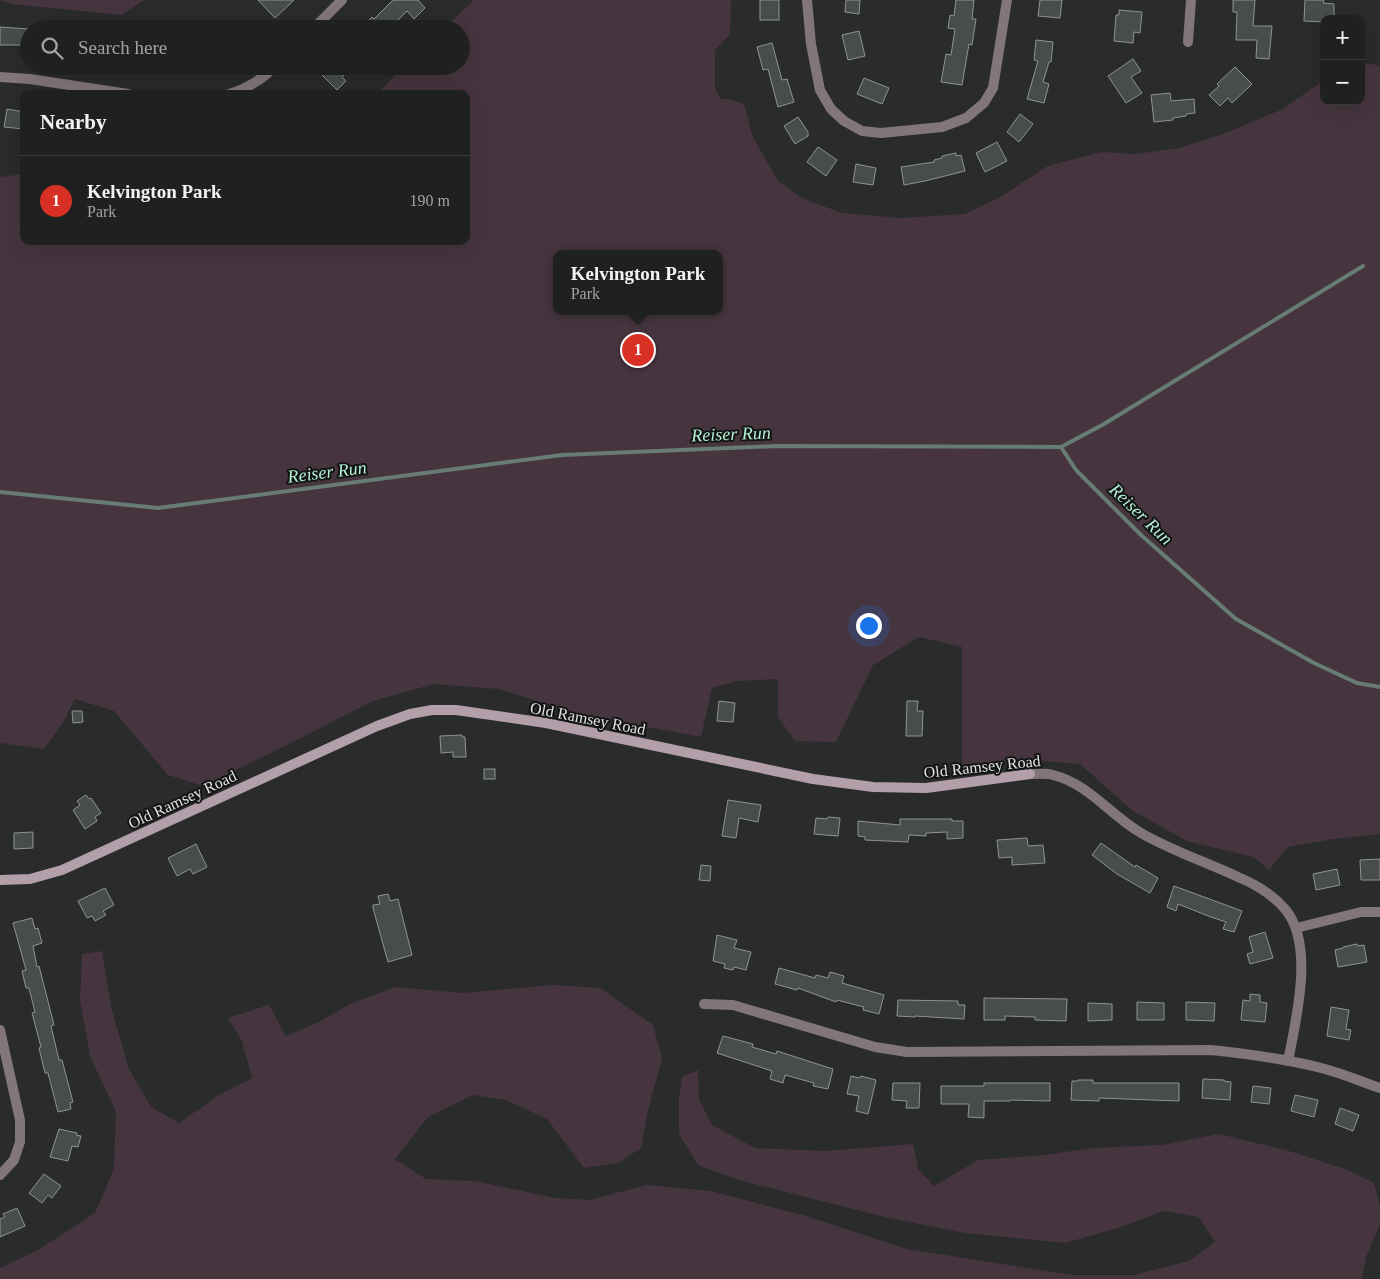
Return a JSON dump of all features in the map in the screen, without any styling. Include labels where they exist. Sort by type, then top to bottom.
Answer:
[{"type":"street","points":[[807,0],[811,44],[820,90],[827,103],[844,121],[862,131],[881,133],[942,127],[966,118],[984,103],[993,88],[1007,0]]},
{"type":"street","points":[[1188,42],[1191,0]]},
{"type":"street","points":[[322,20],[340,1]]},
{"type":"street","points":[[240,90],[264,75]]},
{"type":"street","points":[[0,77],[30,79],[102,90]]},
{"type":"street","name":"Old Ramsey Road","points":[[0,880],[30,879],[62,870],[376,726],[410,714],[432,710],[456,710],[546,723],[813,779],[873,787],[926,788],[1030,774],[1051,774],[1082,787],[1139,832],[1240,877],[1272,896],[1286,910],[1296,928],[1302,960],[1301,984],[1288,1060]]},
{"type":"street","points":[[1296,928],[1361,912],[1380,912]]},
{"type":"street","points":[[704,1004],[732,1005],[875,1047],[907,1052],[1211,1050],[1288,1060],[1326,1069],[1380,1088]]},
{"type":"street","points":[[0,1030],[20,1120],[20,1142],[14,1160],[0,1175]]},
{"type":"shaded area","points":[[0,0],[144,0],[122,15],[11,4]]},
{"type":"shaded area","points":[[474,0],[731,0],[730,34],[715,50],[715,87],[720,99],[729,99],[744,104],[752,135],[778,181],[804,199],[842,213],[900,218],[965,214],[1002,196],[1048,166],[1101,152],[1136,154],[1179,148],[1223,134],[1283,109],[1320,83],[1320,105],[1365,105],[1365,65],[1380,66],[1380,834],[1333,839],[1288,847],[1269,870],[1253,857],[1187,841],[1133,811],[1080,764],[1017,759],[980,768],[962,768],[962,647],[919,637],[873,665],[836,742],[795,741],[778,717],[778,679],[737,681],[712,688],[701,737],[578,714],[499,689],[434,684],[373,701],[203,786],[168,775],[114,711],[75,699],[63,723],[44,749],[0,743],[0,177],[20,174],[20,245],[470,245],[470,90],[381,90],[396,75],[470,75],[470,20],[453,20]]},
{"type":"shaded area","points":[[102,951],[111,1007],[129,1069],[151,1107],[179,1123],[219,1095],[252,1078],[242,1041],[228,1018],[269,1005],[286,1036],[319,1022],[350,1004],[396,987],[462,993],[553,985],[600,988],[653,1025],[662,1058],[648,1111],[641,1148],[618,1163],[584,1168],[547,1119],[506,1100],[473,1095],[428,1117],[395,1159],[426,1179],[475,1181],[555,1198],[589,1200],[647,1185],[711,1191],[806,1216],[907,1249],[1072,1275],[1134,1275],[1189,1261],[1215,1242],[1199,1217],[1164,1211],[1118,1228],[1065,1243],[965,1233],[884,1217],[739,1180],[698,1165],[679,1134],[679,1097],[682,1077],[698,1070],[699,1099],[712,1125],[755,1148],[825,1151],[913,1144],[918,1169],[934,1186],[978,1160],[1045,1155],[1092,1148],[1161,1145],[1219,1134],[1286,1150],[1348,1170],[1374,1183],[1380,1206],[1380,1224],[1366,1257],[1362,1279],[0,1279],[0,1268],[38,1250],[95,1213],[114,1169],[116,1112],[90,1056],[80,1000],[82,954]]},
{"type":"building","points":[[258,0],[294,0],[275,18]]},
{"type":"building","points":[[393,0],[418,0],[425,8],[414,19],[407,11],[398,20],[369,20],[372,17],[374,19]]},
{"type":"building","points":[[760,0],[779,0],[779,20],[760,20]]},
{"type":"building","points":[[846,0],[860,0],[859,14],[845,12]]},
{"type":"building","points":[[956,0],[974,0],[972,19],[976,19],[972,45],[969,44],[962,85],[941,82],[946,54],[951,55],[955,29],[948,28],[950,15],[954,16]]},
{"type":"building","points":[[1040,0],[1062,0],[1060,18],[1038,16]]},
{"type":"building","points":[[1233,0],[1255,0],[1253,26],[1272,26],[1269,59],[1256,58],[1257,40],[1236,40],[1237,12],[1233,12]]},
{"type":"building","points":[[1305,0],[1324,0],[1323,3],[1334,4],[1334,15],[1320,15],[1320,22],[1304,21]]},
{"type":"building","points":[[1119,10],[1142,12],[1140,33],[1134,32],[1133,43],[1114,41],[1116,15],[1119,15]]},
{"type":"building","points":[[0,27],[20,28],[20,45],[0,45]]},
{"type":"building","points":[[859,31],[865,56],[848,60],[842,35]]},
{"type":"building","points":[[1036,40],[1053,42],[1051,62],[1049,62],[1043,82],[1049,84],[1044,103],[1027,99],[1038,61],[1034,60]]},
{"type":"building","points":[[772,43],[782,80],[787,79],[794,102],[778,107],[768,69],[763,70],[757,47]]},
{"type":"building","points":[[1133,59],[1141,71],[1131,77],[1142,93],[1126,103],[1108,76]]},
{"type":"building","points":[[1235,67],[1252,84],[1232,103],[1228,98],[1220,106],[1209,95],[1219,86],[1217,84]]},
{"type":"building","points":[[322,75],[344,75],[342,77],[346,81],[337,90]]},
{"type":"building","points":[[864,78],[889,88],[882,104],[857,94]]},
{"type":"building","points":[[1170,93],[1171,101],[1194,99],[1195,113],[1173,118],[1173,120],[1154,122],[1151,95]]},
{"type":"building","points":[[7,109],[20,111],[20,129],[4,127]]},
{"type":"building","points":[[1020,114],[1033,124],[1019,142],[1007,132]]},
{"type":"building","points":[[798,117],[808,132],[808,136],[795,144],[784,126]]},
{"type":"building","points":[[997,142],[1007,161],[985,172],[976,153]]},
{"type":"building","points":[[818,147],[837,160],[826,176],[807,162]]},
{"type":"building","points":[[956,153],[956,156],[961,155],[965,171],[904,185],[901,167],[934,162],[934,160],[942,158],[942,156]]},
{"type":"building","points":[[856,164],[876,168],[873,185],[853,182]]},
{"type":"building","points":[[719,701],[735,703],[733,722],[717,721]]},
{"type":"building","points":[[907,701],[918,701],[917,711],[923,711],[922,736],[906,736]]},
{"type":"building","points":[[72,711],[82,711],[83,722],[73,723]]},
{"type":"building","points":[[462,735],[462,737],[465,737],[466,757],[453,757],[453,752],[441,753],[440,736]]},
{"type":"building","points":[[484,769],[495,769],[495,779],[484,779]]},
{"type":"building","points":[[86,795],[89,799],[91,798],[101,813],[95,817],[97,821],[85,829],[73,810],[80,805],[77,801]]},
{"type":"building","points":[[728,800],[761,805],[758,822],[739,818],[736,838],[722,836]]},
{"type":"building","points":[[828,817],[840,818],[838,836],[814,834],[816,818],[827,819]]},
{"type":"building","points":[[900,819],[952,819],[952,821],[963,821],[963,838],[947,839],[947,832],[926,833],[926,836],[909,835],[908,842],[865,840],[865,837],[858,836],[858,821],[900,825]]},
{"type":"building","points":[[33,832],[33,848],[14,849],[14,833]]},
{"type":"building","points":[[1027,838],[1028,846],[1043,845],[1045,863],[1012,865],[1012,857],[999,858],[997,840]]},
{"type":"building","points":[[1101,843],[1135,867],[1136,865],[1158,878],[1150,893],[1117,874],[1092,855]]},
{"type":"building","points":[[196,844],[207,867],[193,874],[190,869],[177,876],[168,858]]},
{"type":"building","points":[[1380,859],[1380,880],[1361,880],[1360,860]]},
{"type":"building","points":[[701,865],[711,866],[710,881],[699,880]]},
{"type":"building","points":[[1337,869],[1340,885],[1316,890],[1313,874]]},
{"type":"building","points":[[1174,886],[1242,911],[1234,932],[1223,929],[1226,922],[1178,904],[1176,911],[1167,907]]},
{"type":"building","points":[[105,888],[114,905],[103,911],[106,915],[95,921],[92,916],[87,918],[78,901]]},
{"type":"building","points":[[388,894],[390,901],[398,899],[412,955],[388,962],[373,905],[380,904],[378,896]]},
{"type":"building","points":[[32,918],[35,929],[38,928],[42,943],[33,946],[37,967],[39,966],[54,1025],[51,1026],[59,1060],[62,1060],[73,1102],[70,1103],[71,1109],[58,1112],[48,1073],[45,1073],[39,1048],[41,1047],[32,1013],[35,1012],[29,988],[26,988],[22,971],[26,970],[13,923]]},
{"type":"building","points":[[1265,932],[1273,958],[1250,964],[1247,954],[1253,952],[1249,937]]},
{"type":"building","points":[[717,935],[737,940],[734,948],[751,952],[746,970],[734,967],[733,970],[724,968],[725,964],[713,961]]},
{"type":"building","points":[[1357,944],[1358,946],[1364,945],[1367,962],[1338,967],[1335,950]]},
{"type":"building","points":[[779,968],[815,978],[816,975],[828,978],[830,972],[844,976],[842,983],[884,995],[879,1014],[863,1010],[864,1007],[837,1000],[836,1002],[798,988],[797,990],[775,984]]},
{"type":"building","points":[[1250,994],[1260,995],[1260,1002],[1267,1003],[1265,1022],[1241,1020],[1243,1000],[1250,1001]]},
{"type":"building","points":[[984,998],[1067,999],[1066,1021],[1035,1020],[1035,1017],[1005,1016],[1005,1020],[984,1020]]},
{"type":"building","points":[[898,1000],[958,1001],[958,1005],[965,1005],[964,1019],[897,1016]]},
{"type":"building","points":[[1137,1002],[1164,1003],[1164,1020],[1137,1020]]},
{"type":"building","points":[[1186,1002],[1215,1003],[1214,1021],[1186,1020]]},
{"type":"building","points":[[1088,1003],[1112,1004],[1112,1020],[1088,1021]]},
{"type":"building","points":[[1331,1007],[1349,1010],[1346,1029],[1351,1030],[1349,1040],[1327,1036]]},
{"type":"building","points":[[723,1036],[753,1044],[752,1047],[776,1054],[777,1051],[833,1069],[828,1089],[813,1086],[814,1083],[785,1075],[783,1083],[770,1079],[772,1071],[717,1053]]},
{"type":"building","points":[[851,1076],[860,1078],[861,1076],[876,1080],[868,1114],[856,1111],[859,1096],[847,1094]]},
{"type":"building","points":[[1203,1079],[1231,1082],[1230,1100],[1202,1098]]},
{"type":"building","points":[[1093,1080],[1093,1083],[1179,1083],[1179,1101],[1099,1098],[1099,1101],[1071,1100],[1072,1081]]},
{"type":"building","points":[[893,1083],[920,1083],[919,1108],[906,1108],[907,1101],[892,1100]]},
{"type":"building","points":[[984,1083],[1050,1083],[1050,1101],[984,1101],[984,1118],[968,1117],[969,1104],[941,1104],[941,1086],[984,1086]]},
{"type":"building","points":[[1253,1086],[1271,1088],[1269,1104],[1251,1102]]},
{"type":"building","points":[[1295,1095],[1318,1100],[1314,1117],[1291,1111]]},
{"type":"building","points":[[1340,1108],[1359,1115],[1353,1131],[1335,1124]]},
{"type":"building","points":[[59,1129],[77,1133],[76,1135],[81,1136],[78,1147],[72,1146],[68,1161],[50,1157]]},
{"type":"building","points":[[44,1174],[61,1186],[52,1198],[48,1195],[42,1203],[29,1193]]},
{"type":"building","points":[[17,1208],[25,1226],[0,1237],[0,1219],[5,1217],[3,1214]]},
{"type":"waterway","name":"Reiser Run","points":[[0,492],[158,508],[562,455],[778,446],[1061,447],[1104,424],[1363,266]]},
{"type":"waterway","name":"Reiser Run","points":[[1061,447],[1076,470],[1141,535],[1236,619],[1314,663],[1357,683],[1380,687]]},
{"type":"place","name":"Kelvington Park","points":[[638,350]]}]
